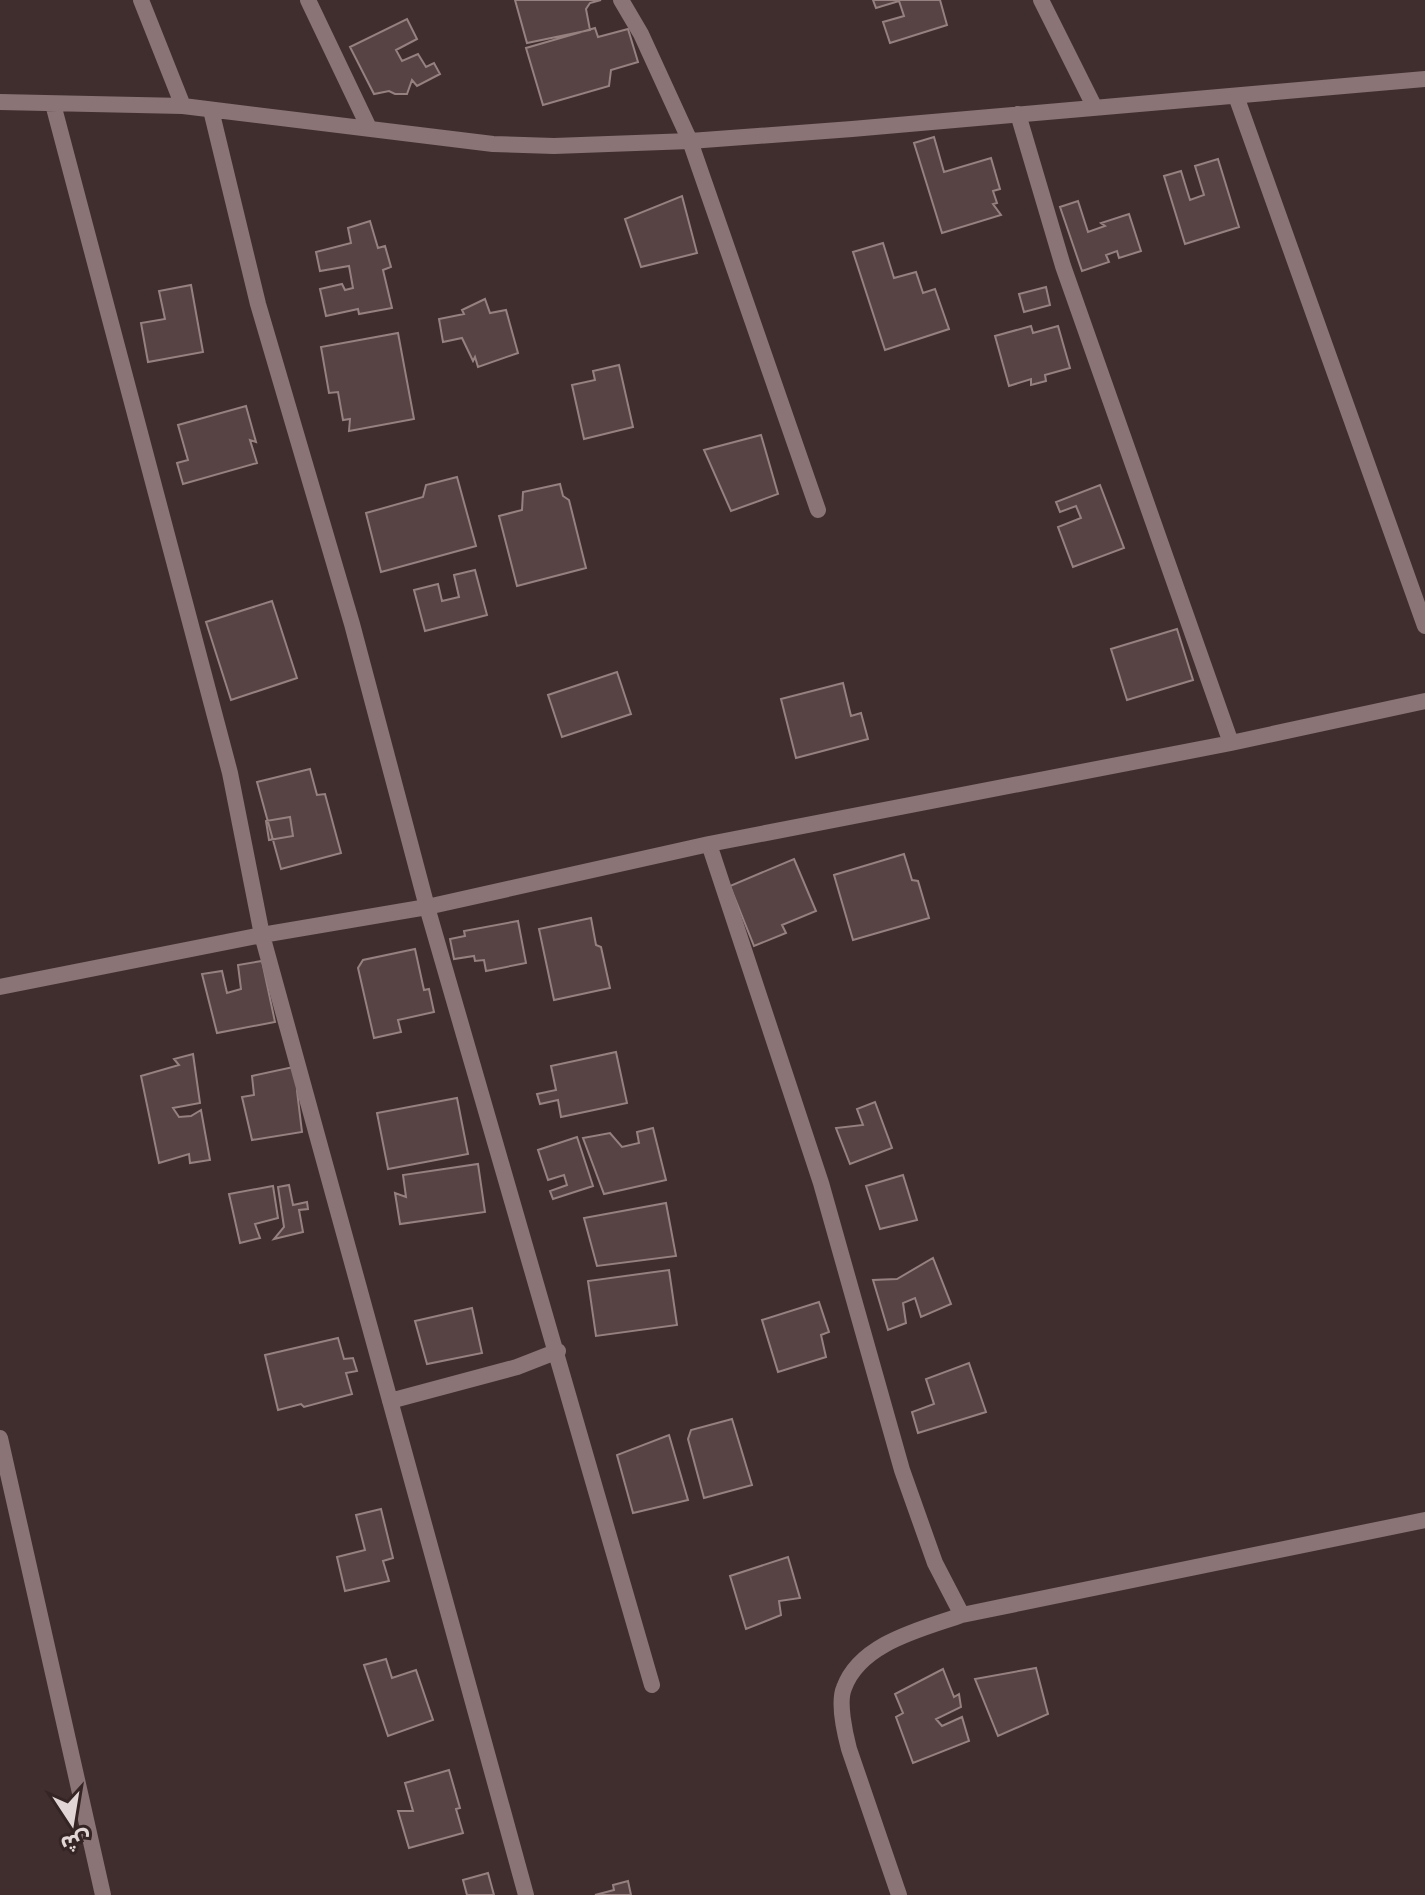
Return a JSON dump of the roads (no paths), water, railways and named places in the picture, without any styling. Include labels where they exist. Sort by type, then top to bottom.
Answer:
[{"type":"street","points":[[141,0],[183,106]]},
{"type":"street","points":[[308,0],[369,128]]},
{"type":"street","points":[[621,0],[641,34],[690,141],[818,510]]},
{"type":"street","points":[[1041,0],[1094,106]]},
{"type":"street","points":[[0,102],[183,106],[493,144],[539,146],[690,141],[1425,79]]},
{"type":"street","points":[[1236,96],[1425,626]]},
{"type":"street","points":[[53,104],[230,773],[262,935],[526,1895]]},
{"type":"street","points":[[211,110],[258,304],[352,624],[427,907],[558,1351],[652,1685]]},
{"type":"street","points":[[1018,114],[1063,266],[1231,743]]},
{"type":"street","points":[[0,987],[262,935],[427,907],[709,844],[1231,743],[1425,701]]},
{"type":"street","points":[[709,844],[821,1183],[902,1470],[935,1563],[962,1615]]},
{"type":"street","points":[[390,1401],[517,1367],[558,1351]]},
{"type":"street","points":[[0,1438],[103,1895]]},
{"type":"street","points":[[899,1895],[844,1727],[843,1689],[860,1660],[894,1641],[962,1615],[1425,1520]]}]
